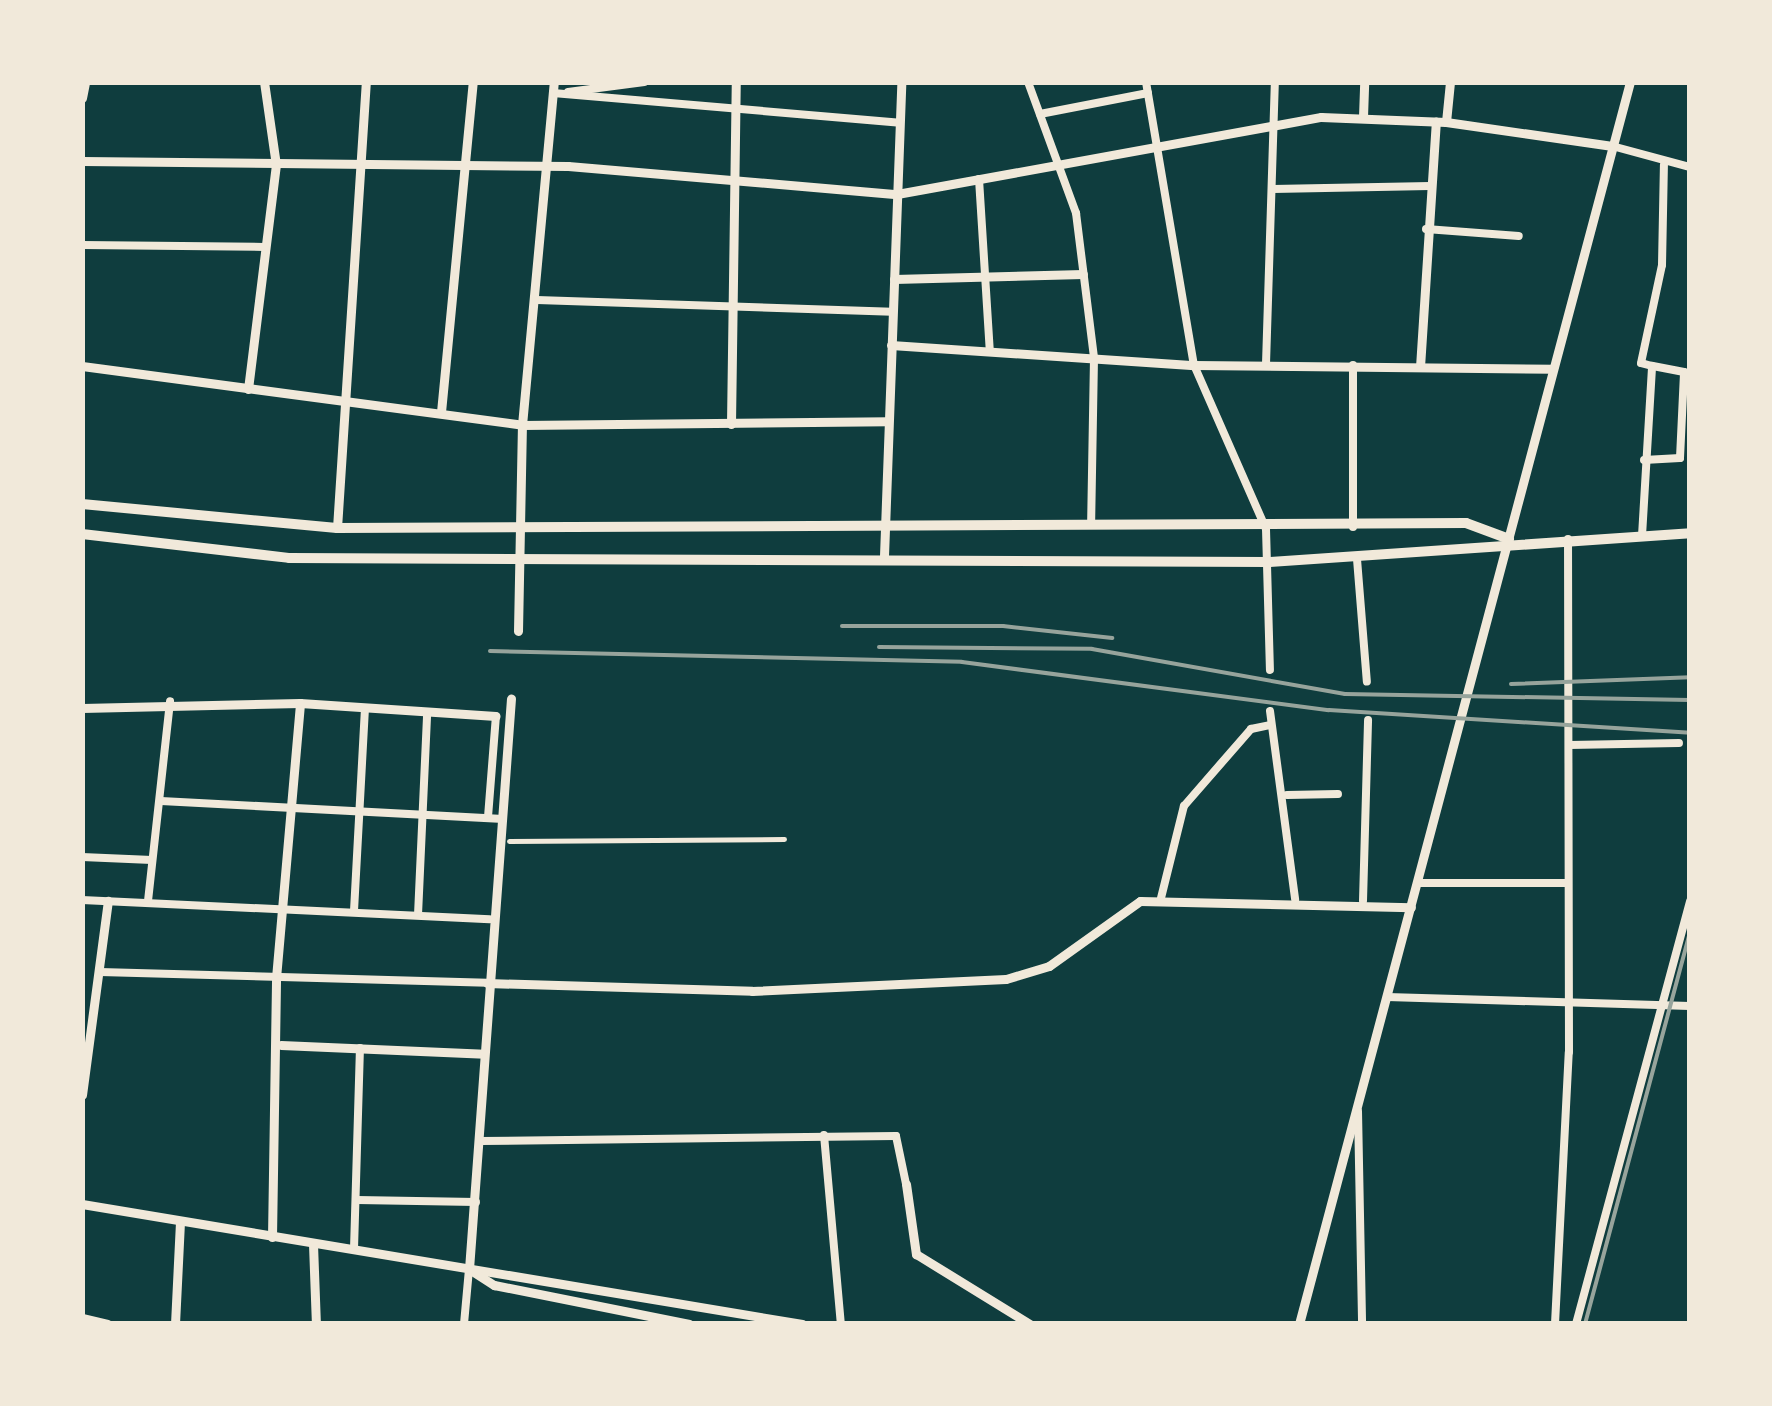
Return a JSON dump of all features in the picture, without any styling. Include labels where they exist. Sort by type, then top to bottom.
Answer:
[{"type":"main road","points":[[82,504],[337,528],[886,522],[1266,528],[1466,523],[1510,540]]},
{"type":"main road","points":[[82,534],[290,558],[884,556],[1269,562],[1465,554],[1510,540],[1690,533]]},
{"type":"street","points":[[82,98],[84,82]]},
{"type":"street","points":[[248,389],[276,165],[264,82]]},
{"type":"street","points":[[337,528],[366,82]]},
{"type":"street","points":[[441,412],[474,82]]},
{"type":"street","points":[[554,88],[644,82]]},
{"type":"street","points":[[731,424],[742,108],[736,82]]},
{"type":"street","points":[[884,556],[901,82]]},
{"type":"street","points":[[1028,82],[1060,165],[1083,274],[1094,358],[1092,524]]},
{"type":"street","points":[[1266,364],[1275,82]]},
{"type":"street","points":[[1363,117],[1364,82]]},
{"type":"street","points":[[1420,367],[1430,186],[1450,82]]},
{"type":"street","points":[[1300,1324],[1630,82]]},
{"type":"street","points":[[554,88],[900,123]]},
{"type":"street","points":[[518,632],[522,425],[537,300],[554,88]]},
{"type":"street","points":[[1040,114],[1148,88],[1194,365],[1266,528],[1270,670]]},
{"type":"street","points":[[82,161],[465,171],[548,169],[739,178],[897,194],[1274,124],[1363,117],[1441,122],[1661,154],[1662,265],[1640,364],[1684,372],[1680,458],[1644,460]]},
{"type":"street","points":[[1664,165],[1690,167]]},
{"type":"street","points":[[979,179],[990,352]]},
{"type":"street","points":[[1273,189],[1430,186]]},
{"type":"street","points":[[1426,229],[1519,236]]},
{"type":"street","points":[[82,244],[264,247]]},
{"type":"street","points":[[894,278],[1083,274]]},
{"type":"street","points":[[537,300],[892,312]]},
{"type":"street","points":[[891,345],[1194,365],[1552,369]]},
{"type":"street","points":[[1353,365],[1353,527]]},
{"type":"street","points":[[82,366],[522,425],[888,421]]},
{"type":"street","points":[[1642,536],[1652,366]]},
{"type":"street","points":[[1555,1324],[1570,1004],[1568,539]]},
{"type":"street","points":[[1357,559],[1367,682]]},
{"type":"street","points":[[464,1324],[481,1142],[490,918],[512,699]]},
{"type":"street","points":[[82,708],[170,701],[300,703],[496,716],[488,818]]},
{"type":"street","points":[[148,902],[170,701]]},
{"type":"street","points":[[272,1237],[281,1045],[276,978],[300,703]]},
{"type":"street","points":[[354,911],[365,708]]},
{"type":"street","points":[[1270,711],[1287,795],[1295,899]]},
{"type":"street","points":[[418,915],[427,713]]},
{"type":"street","points":[[1363,901],[1368,720]]},
{"type":"street","points":[[1162,898],[1184,806],[1252,729],[1270,725]]},
{"type":"street","points":[[1570,745],[1679,743]]},
{"type":"street","points":[[1287,795],[1338,794]]},
{"type":"street","points":[[161,801],[500,819]]},
{"type":"street","points":[[510,842],[743,843],[784,839]]},
{"type":"street","points":[[82,857],[152,860]]},
{"type":"street","points":[[1418,882],[1568,883]]},
{"type":"street","points":[[100,972],[752,991],[1006,979],[1049,966],[1118,909],[1162,898],[1363,901],[1411,907]]},
{"type":"street","points":[[82,900],[490,918]]},
{"type":"street","points":[[82,1095],[87,1030],[100,972],[108,901]]},
{"type":"street","points":[[1576,1324],[1690,901]]},
{"type":"street","points":[[1387,998],[1690,1006]]},
{"type":"street","points":[[281,1045],[484,1054]]},
{"type":"street","points":[[354,1249],[360,1048]]},
{"type":"street","points":[[1358,1107],[1362,1324]]},
{"type":"street","points":[[824,1135],[841,1324]]},
{"type":"street","points":[[481,1142],[896,1136],[916,1254],[1030,1324]]},
{"type":"street","points":[[357,1200],[476,1202]]},
{"type":"street","points":[[82,1204],[468,1269],[497,1266],[802,1324]]},
{"type":"street","points":[[175,1324],[180,1221]]},
{"type":"street","points":[[313,1244],[316,1324]]},
{"type":"street","points":[[468,1269],[494,1285],[645,1319],[689,1324]]},
{"type":"street","points":[[82,1318],[107,1324]]},
{"type":"railway","points":[[842,626],[1003,626],[1112,638]]},
{"type":"railway","points":[[879,647],[1092,649],[1345,694],[1690,700]]},
{"type":"railway","points":[[490,651],[962,662],[1329,710],[1690,733]]},
{"type":"railway","points":[[1511,684],[1690,677]]},
{"type":"railway","points":[[1585,1324],[1690,933]]}]
